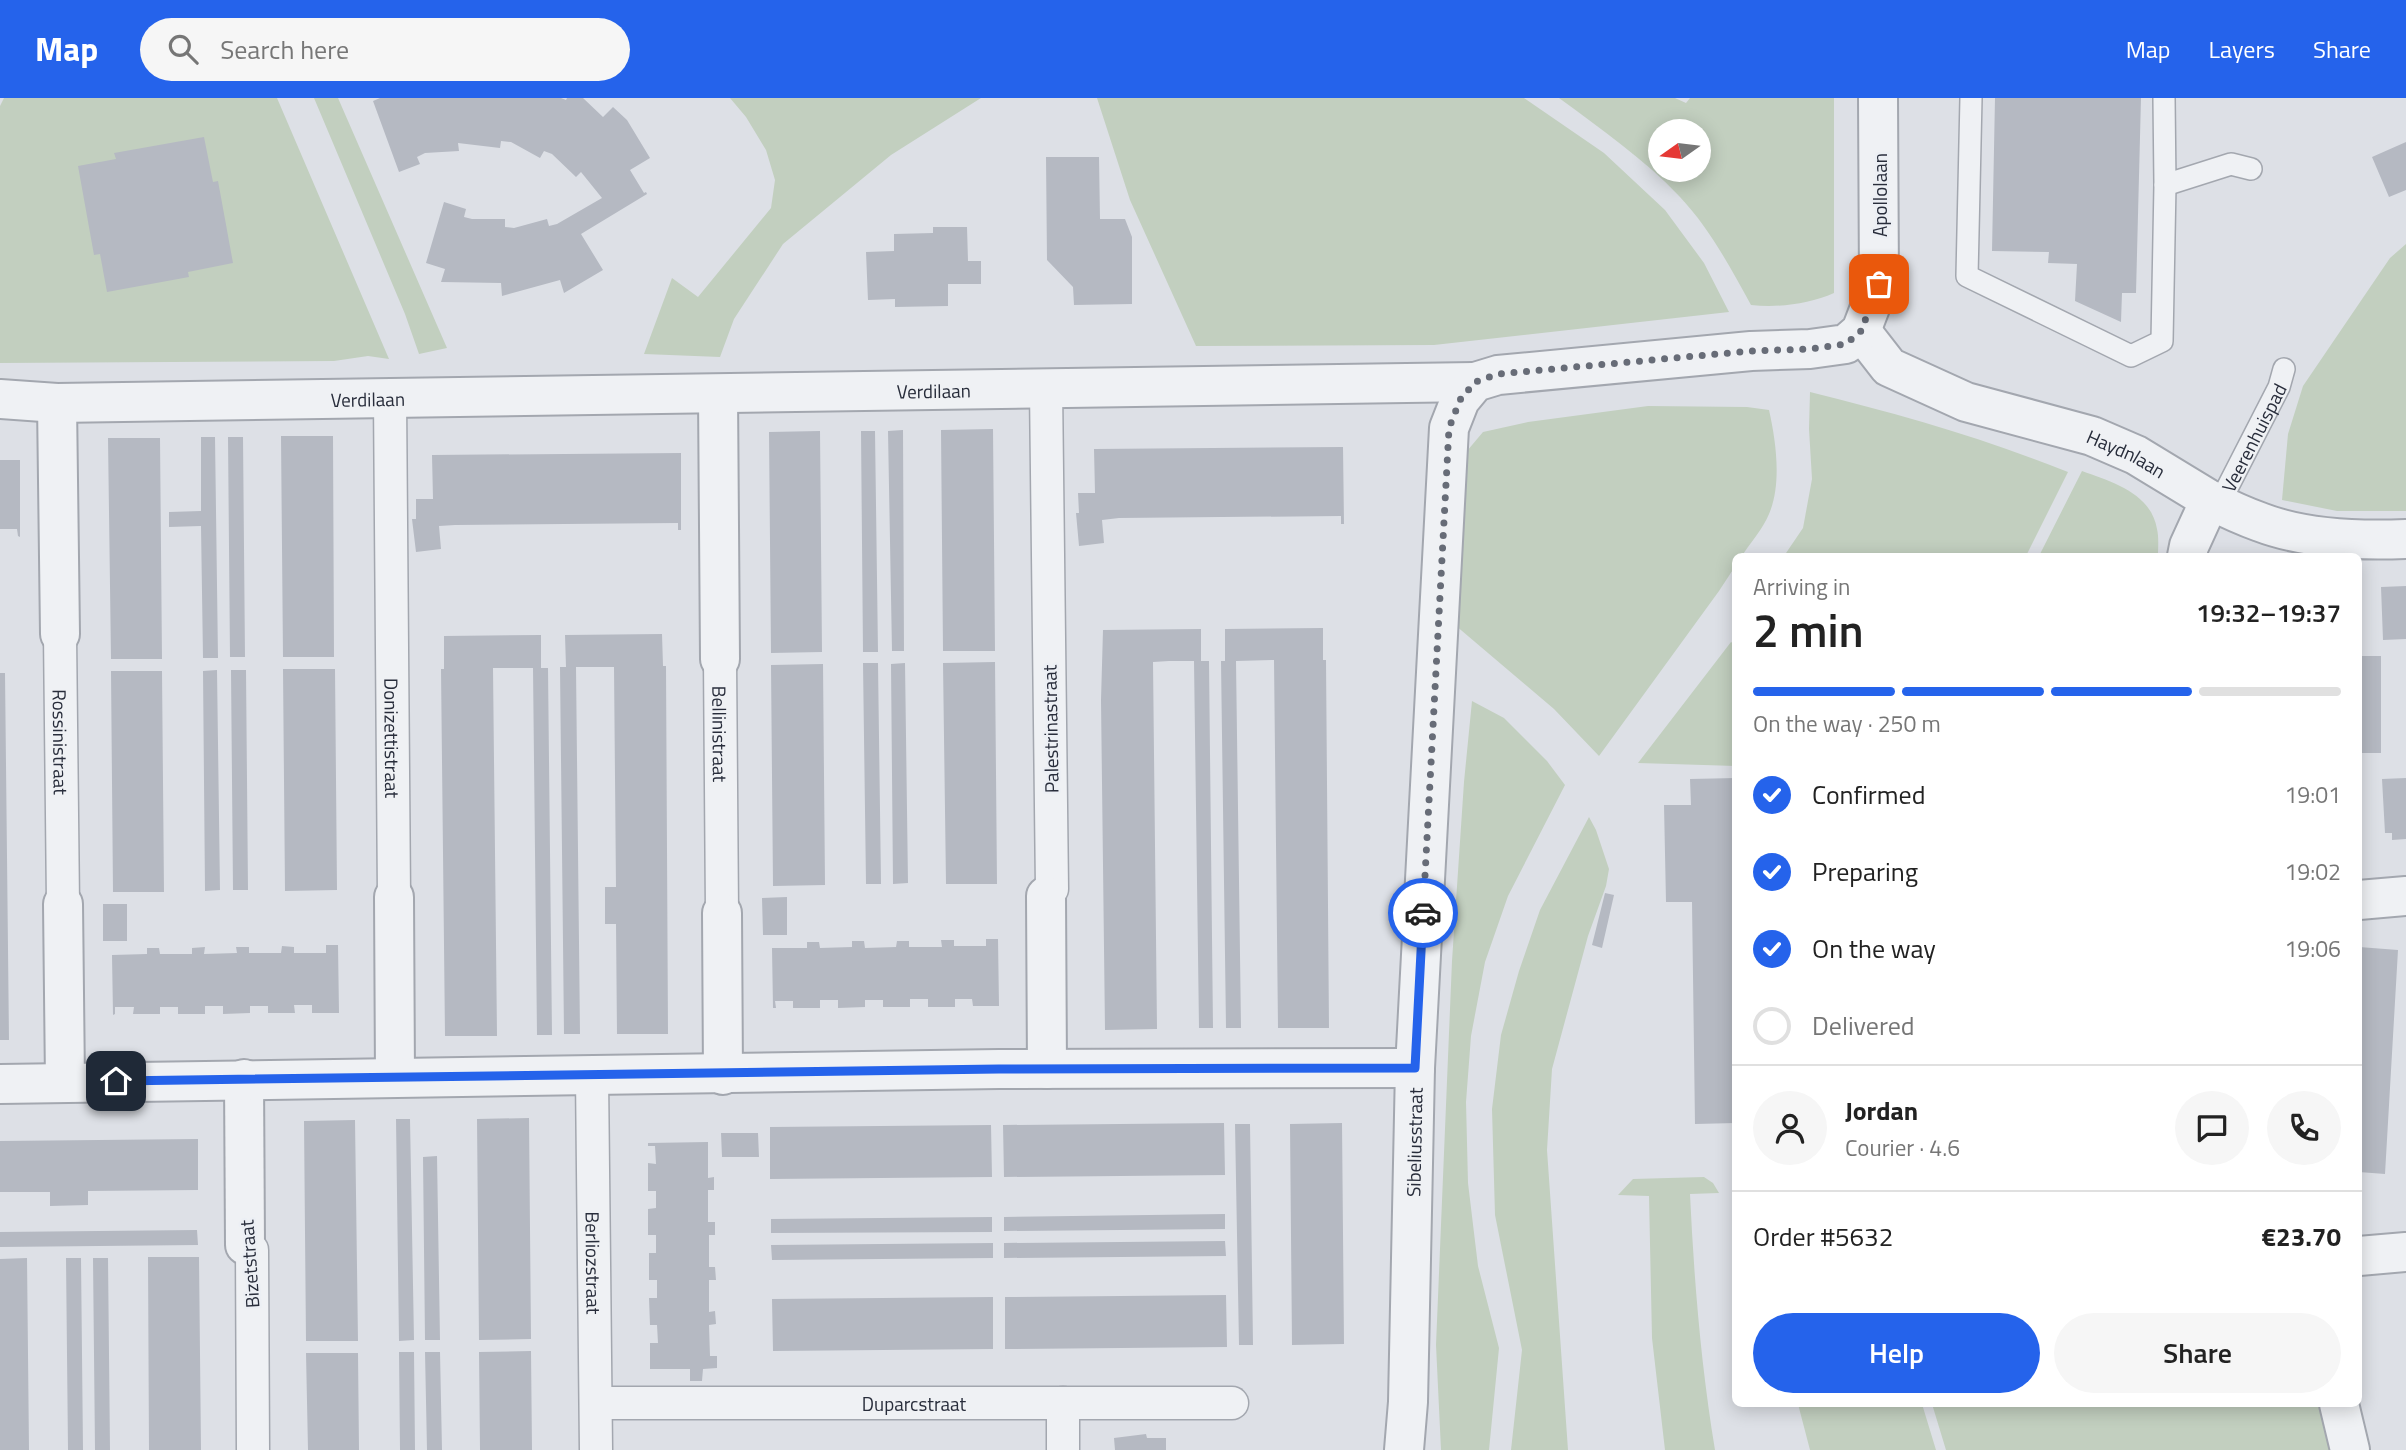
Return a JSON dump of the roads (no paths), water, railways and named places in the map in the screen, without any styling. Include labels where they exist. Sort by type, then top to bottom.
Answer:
[{"type":"street","name":"Apollolaan","points":[[1861,331],[1879,284],[1878,98]]},
{"type":"street","name":"Verdilaan","points":[[0,399],[57,402],[1475,382],[1498,374],[1751,351],[1810,349],[1846,344],[1861,331]]},
{"type":"street","name":"Haydnlaan","points":[[1861,331],[1889,368],[1966,402],[2092,436],[2136,455],[2215,502],[2262,523],[2359,541],[2406,539]]},
{"type":"street","name":"Sibeliusstraat","points":[[1404,1450],[1408,1402],[1415,1068],[1449,428],[1460,400],[1475,382]]},
{"type":"street","name":"Palestrinastraat","points":[[1046,388],[1052,889],[1046,896],[1047,1069]]},
{"type":"street","name":"Bellinistraat","points":[[718,394],[723,1074]]},
{"type":"street","name":"Donizettistraat","points":[[390,398],[394,1077]]},
{"type":"street","name":"Rossinistraat","points":[[57,402],[65,1082]]},
{"type":"street","points":[[2188,553],[2189,546],[2215,502]]},
{"type":"street","points":[[2362,900],[2406,896]]},
{"type":"street","points":[[0,1084],[1047,1069],[1415,1068]]},
{"type":"street","name":"Berliozstraat","points":[[592,1076],[596,1450]]},
{"type":"street","name":"Bizetstraat","points":[[244,1079],[245,1245],[252,1250],[253,1450]]},
{"type":"street","points":[[2362,1256],[2406,1252]]},
{"type":"street","points":[[1063,1403],[1063,1450]]},
{"type":"street","name":"Duparcstraat","points":[[596,1404],[1232,1403]]},
{"type":"street","points":[[2340,1407],[2350,1450]]},
{"type":"lane","points":[[1971,98],[1967,276],[2132,356],[2162,341],[2164,98]]},
{"type":"lane","points":[[2165,185],[2231,164],[2251,169]]},
{"type":"lane","name":"Veerenhuispad","points":[[2215,502],[2279,387],[2284,369]]}]
